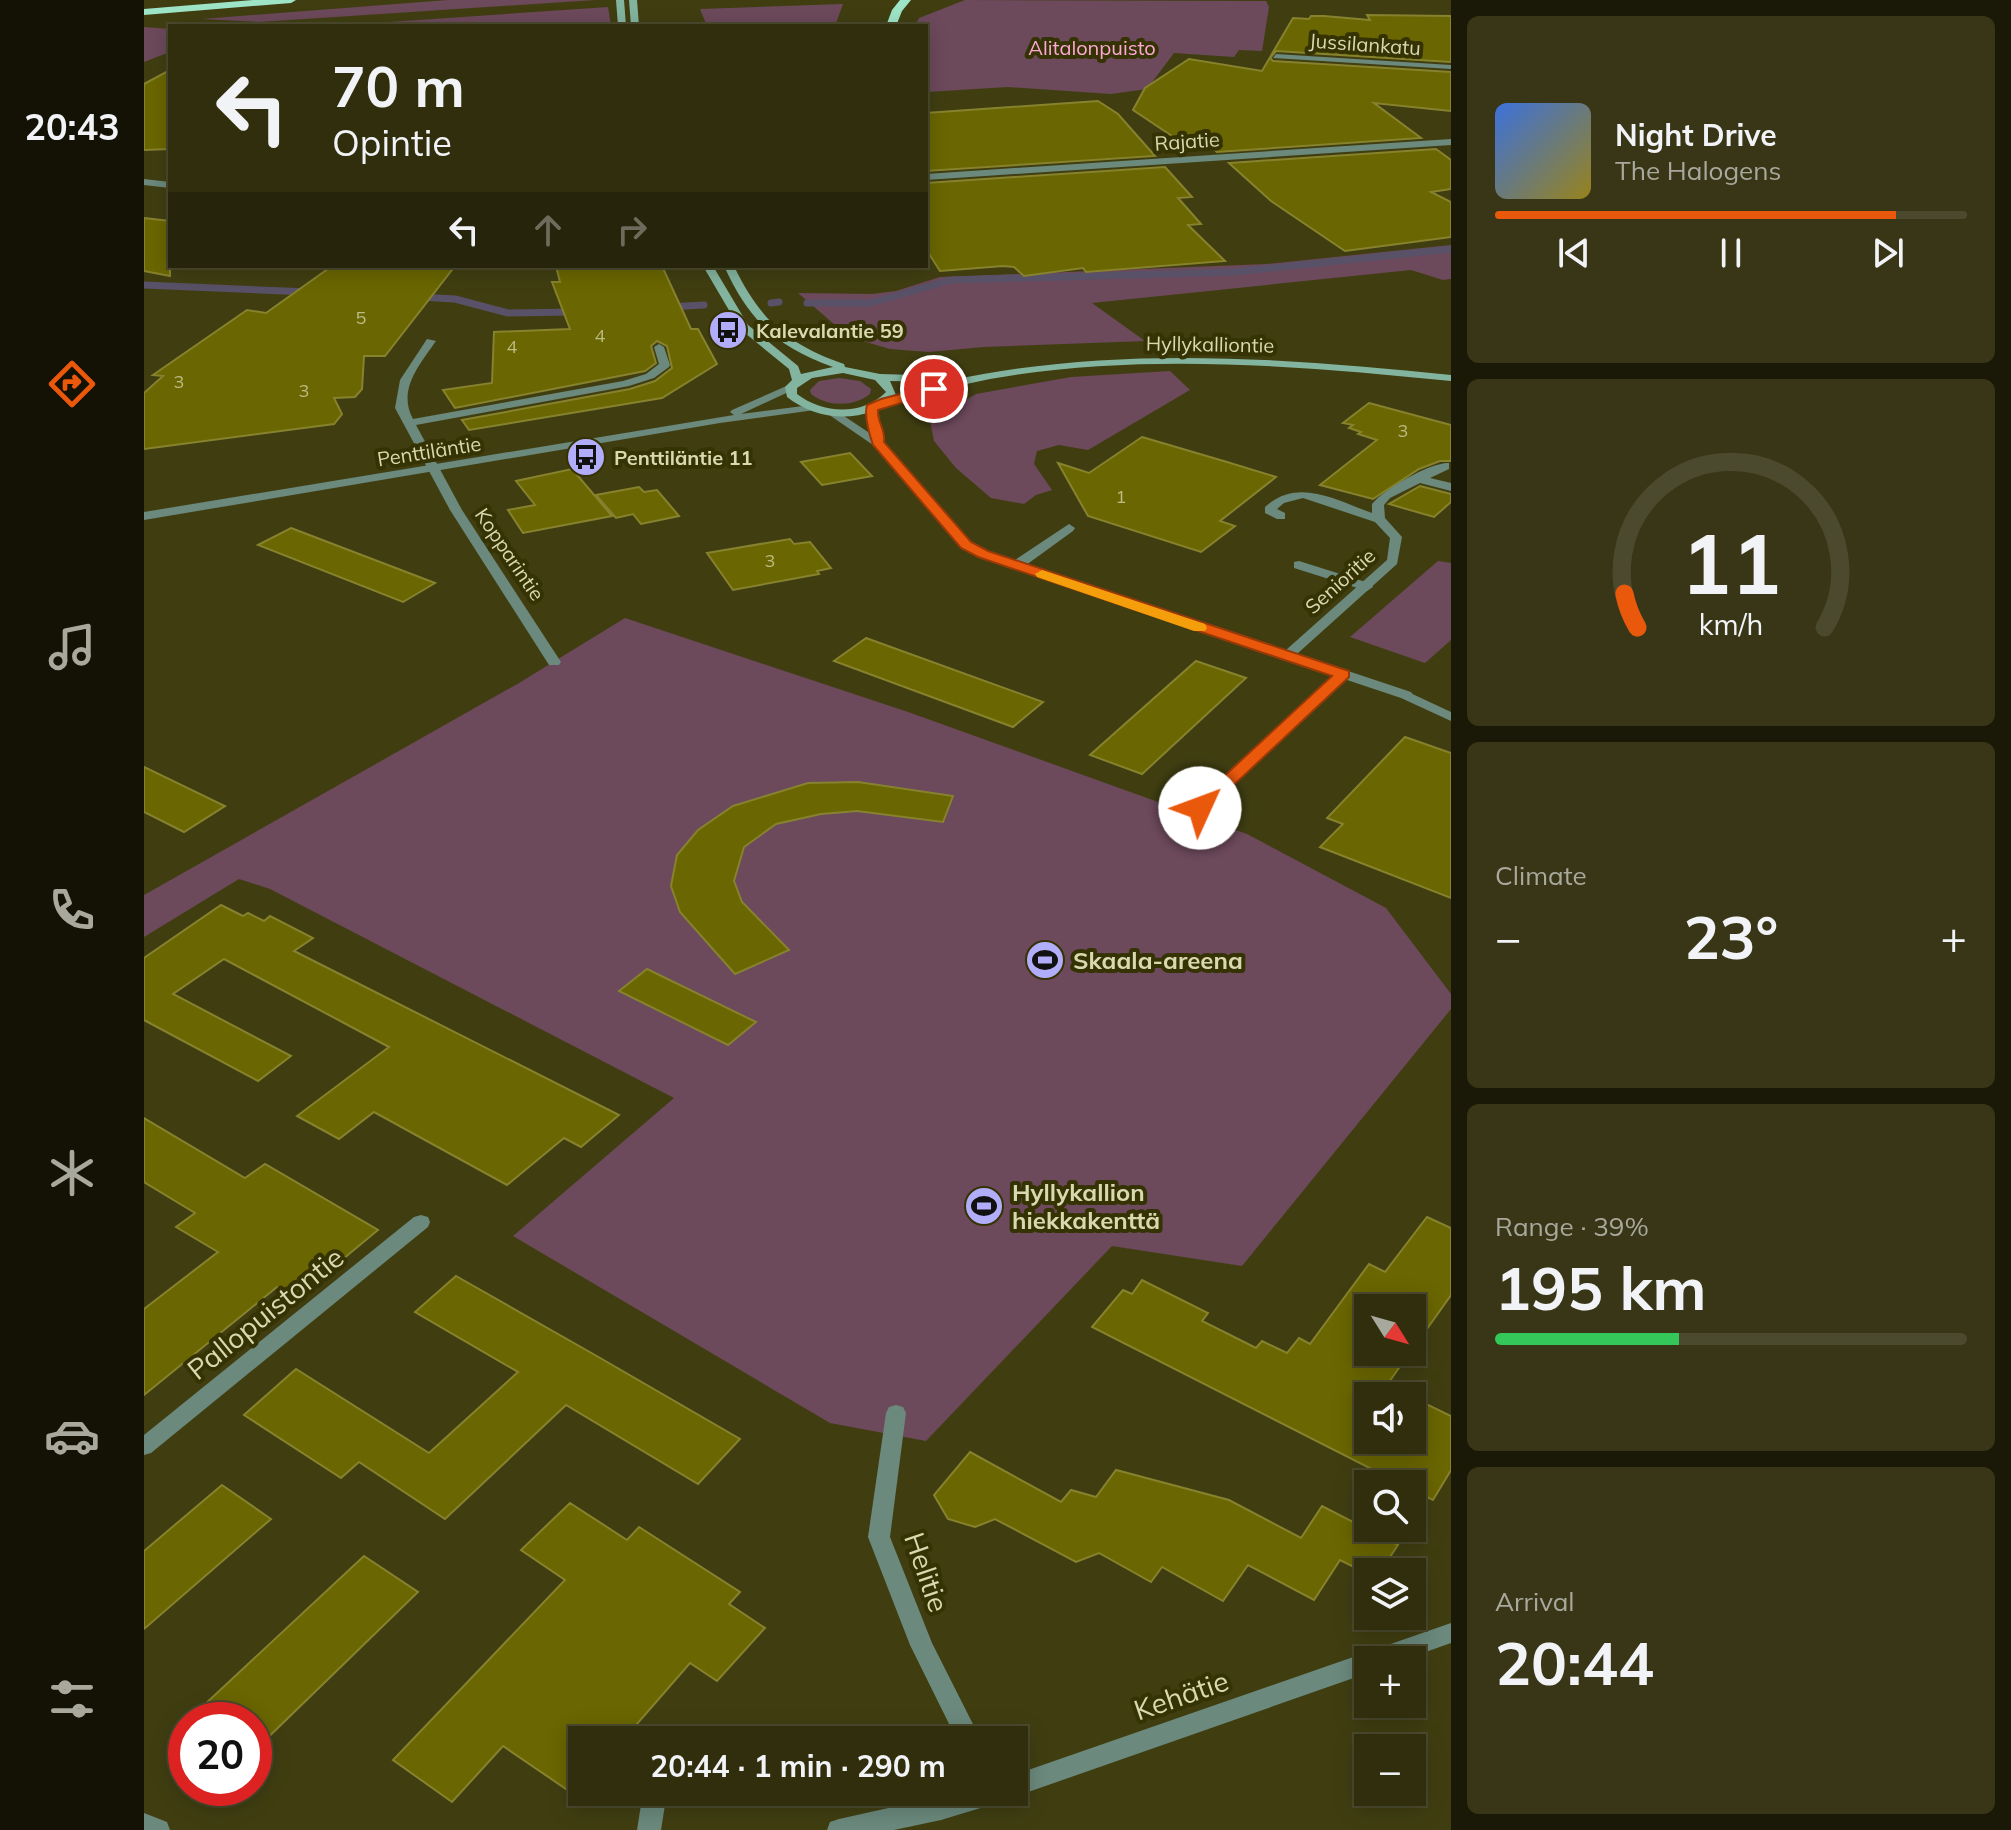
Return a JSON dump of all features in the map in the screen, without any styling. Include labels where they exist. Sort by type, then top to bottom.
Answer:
[{"type":"highway","points":[[144,12],[291,0]]},
{"type":"highway","points":[[894,5],[906,0]]},
{"type":"main road","points":[[620,0],[622,24]]},
{"type":"main road","points":[[633,0],[635,24]]},
{"type":"main road","points":[[709,268],[744,327],[794,368],[791,395],[811,408],[831,412],[872,408]]},
{"type":"main road","points":[[730,268],[742,297],[759,320],[778,338],[822,360],[861,371]]},
{"type":"main road","name":"Hyllykalliontie","points":[[872,408],[886,401],[969,380],[1121,361],[1206,360],[1451,378]]},
{"type":"main road","points":[[794,384],[825,371],[861,371]]},
{"type":"main road","name":"Hyllykalliontie","points":[[861,371],[878,376],[969,380]]},
{"type":"main road","points":[[878,376],[889,384],[892,393],[886,401]]},
{"type":"street","name":"Jussilankatu","points":[[1276,56],[1451,67]]},
{"type":"street","name":"Rajatie","points":[[928,177],[1451,142]]},
{"type":"street","points":[[144,182],[168,185]]},
{"type":"street","name":"Kopparintie","points":[[431,341],[405,375],[400,389],[401,408],[432,468],[554,662]]},
{"type":"street","points":[[409,423],[625,384],[650,376],[665,365],[659,347]]},
{"type":"street","name":"Penttiläntie","points":[[720,420],[794,384]]},
{"type":"street","name":"Penttiläntie","points":[[144,516],[720,420],[811,408]]},
{"type":"street","points":[[872,408],[871,416],[879,433],[877,443]]},
{"type":"street","points":[[831,412],[877,443],[966,545],[1286,657],[1406,695],[1451,717]]},
{"type":"street","points":[[1379,519],[1378,504],[1386,495],[1445,466]]},
{"type":"street","points":[[1416,478],[1451,487]]},
{"type":"street","name":"Senioritie","points":[[1281,516],[1269,510],[1280,500],[1304,494],[1379,519],[1396,537],[1393,561],[1286,657]]},
{"type":"street","points":[[1017,565],[1069,528]]},
{"type":"street","points":[[1299,565],[1367,587]]},
{"type":"street","points":[[1200,808],[1343,674]]},
{"type":"street","name":"Pallopuistontie","points":[[144,1447],[421,1222]]},
{"type":"street","name":"Helitie","points":[[896,1413],[879,1537],[921,1645],[962,1726]]},
{"type":"street","points":[[1415,1646],[1451,1633]]},
{"type":"street","name":"Kehätie","points":[[1028,1781],[1354,1668]]},
{"type":"street","points":[[649,1830],[653,1806]]},
{"type":"street","points":[[839,1830],[951,1806]]},
{"type":"street","points":[[144,1824],[158,1830]]},
{"type":"green space","points":[[448,0],[595,0],[259,22],[201,19]]},
{"type":"green space","name":"Alitalonpuisto","points":[[965,0],[1266,1],[1269,7],[1262,51],[1239,50],[1234,57],[1174,53],[1147,89],[1111,94],[1008,87],[928,92],[928,24],[916,24],[919,18]]},
{"type":"green space","points":[[843,4],[836,24],[706,24],[700,9]]},
{"type":"green space","points":[[608,7],[611,24],[359,24]]},
{"type":"green space","points":[[144,27],[168,29],[168,53],[144,62]]},
{"type":"green space","points":[[1451,245],[1451,279],[1443,280],[1411,270],[1092,303],[1145,341],[929,352],[890,349],[849,337],[798,293],[872,294],[896,291],[940,277],[1267,264]]},
{"type":"green space","points":[[1170,371],[1190,390],[1088,450],[1059,445],[1037,451],[1034,464],[1052,490],[1036,495],[1024,504],[991,498],[956,468],[934,441],[930,421],[976,394],[1071,377]]},
{"type":"green space","points":[[839,378],[860,381],[871,389],[870,394],[840,404],[811,394],[810,390],[819,381]]},
{"type":"green space","points":[[1438,561],[1451,563],[1451,640],[1425,663],[1350,637]]},
{"type":"green space","points":[[625,618],[911,713],[1247,834],[1386,908],[1451,994],[1451,1009],[1242,1266],[1112,1246],[926,1441],[830,1423],[513,1236],[674,1098],[270,889],[239,879],[144,937],[144,895],[519,683]]},
{"type":"building","points":[[1367,15],[1451,16],[1451,62],[1276,51],[1270,58],[1273,61],[1451,72],[1451,111],[1374,103],[1421,138],[1217,152],[1211,147],[1190,148],[1133,110],[1145,88],[1189,59],[1262,71],[1293,18],[1324,16],[1370,20]]},
{"type":"building","points":[[168,71],[168,149],[144,150],[144,84]]},
{"type":"building","points":[[1098,101],[1118,114],[1155,156],[928,171],[928,113]]},
{"type":"building","points":[[1436,149],[1451,160],[1451,189],[1431,192],[1451,202],[1451,237],[1345,251],[1271,201],[1229,163]]},
{"type":"building","points":[[1165,167],[1192,197],[1178,198],[1201,224],[1188,225],[1225,261],[1086,272],[1083,268],[1024,276],[1014,267],[1003,266],[940,271],[928,252],[928,183]]},
{"type":"building","points":[[144,218],[168,221],[170,276],[144,271]]},
{"type":"building","points":[[329,268],[453,268],[385,356],[364,356],[362,389],[355,397],[334,398],[342,414],[334,424],[144,449],[144,393],[163,376],[153,375],[247,310],[266,313]]},
{"type":"building","points":[[556,268],[663,268],[691,329],[698,329],[717,364],[662,398],[469,430],[462,420],[630,389],[655,381],[672,368],[667,346],[657,341],[651,346],[656,363],[645,371],[455,408],[443,390],[492,383],[494,332],[570,329],[552,282],[560,282]]},
{"type":"building","points":[[1369,403],[1451,425],[1451,461],[1440,461],[1419,469],[1373,499],[1320,485],[1377,440],[1358,434],[1361,432],[1349,428],[1353,425],[1343,423]]},
{"type":"building","points":[[1142,437],[1276,477],[1220,521],[1235,526],[1201,552],[1088,516],[1058,463],[1089,473]]},
{"type":"building","points":[[850,453],[872,476],[822,485],[801,462]]},
{"type":"building","points":[[572,469],[612,516],[523,533],[508,510],[535,505],[516,481]]},
{"type":"building","points":[[1420,486],[1451,494],[1451,502],[1434,517],[1389,504]]},
{"type":"building","points":[[639,487],[644,492],[657,490],[679,516],[641,524],[633,514],[616,518],[596,495]]},
{"type":"building","points":[[291,528],[435,583],[403,602],[258,545]]},
{"type":"building","points":[[790,539],[794,544],[810,542],[831,568],[817,571],[819,574],[733,590],[707,553]]},
{"type":"building","points":[[866,638],[1043,702],[1013,727],[834,661]]},
{"type":"building","points":[[1196,661],[1246,678],[1142,774],[1090,755]]},
{"type":"building","points":[[1405,737],[1451,753],[1451,898],[1320,847],[1343,824],[1327,818]]},
{"type":"building","points":[[144,767],[225,806],[184,832],[144,812]]},
{"type":"building","points":[[858,782],[953,796],[943,822],[857,811],[821,814],[776,824],[744,847],[734,881],[742,902],[789,950],[735,974],[680,912],[671,886],[677,855],[698,830],[733,806],[808,783]]},
{"type":"building","points":[[221,905],[243,916],[248,913],[264,921],[270,916],[313,938],[294,951],[619,1115],[581,1147],[564,1138],[507,1185],[374,1112],[339,1139],[297,1116],[389,1047],[224,959],[173,994],[291,1056],[258,1081],[144,1020],[144,958]]},
{"type":"building","points":[[647,969],[756,1022],[728,1045],[619,991]]},
{"type":"building","points":[[144,1118],[245,1178],[265,1164],[378,1230],[296,1298],[277,1287],[144,1395],[144,1309],[218,1252],[176,1227],[195,1213],[144,1182]]},
{"type":"building","points":[[1427,1217],[1451,1228],[1451,1295],[1426,1330],[1426,1294],[1354,1294],[1354,1366],[1400,1366],[1389,1382],[1354,1382],[1354,1454],[1426,1454],[1426,1404],[1451,1416],[1451,1470],[1433,1500],[1426,1497],[1426,1470],[1373,1470],[1092,1327],[1123,1290],[1132,1294],[1142,1280],[1208,1313],[1202,1321],[1256,1348],[1262,1341],[1287,1353],[1299,1338],[1310,1344],[1369,1264],[1385,1272]]},
{"type":"building","points":[[456,1276],[740,1439],[698,1484],[566,1405],[445,1519],[359,1462],[341,1478],[244,1415],[296,1369],[429,1453],[518,1372],[415,1312]]},
{"type":"building","points":[[970,1452],[1061,1502],[1071,1490],[1096,1497],[1116,1470],[1229,1500],[1301,1538],[1322,1506],[1354,1522],[1354,1542],[1392,1542],[1398,1545],[1389,1558],[1354,1558],[1354,1567],[1340,1560],[1314,1600],[1248,1565],[1223,1601],[1162,1567],[1151,1582],[1099,1553],[1076,1562],[995,1519],[975,1527],[948,1519],[934,1495]]},
{"type":"building","points":[[222,1485],[271,1519],[144,1629],[144,1551]]},
{"type":"building","points":[[570,1503],[627,1540],[639,1527],[740,1592],[729,1604],[765,1628],[717,1681],[690,1663],[635,1726],[568,1726],[568,1790],[503,1746],[452,1802],[393,1760],[565,1580],[521,1550]]},
{"type":"building","points":[[364,1556],[418,1592],[272,1734],[272,1702],[207,1702]]},
{"type":"waterway","points":[[807,303],[871,303],[951,280],[1235,272],[1451,249]]},
{"type":"waterway","points":[[144,285],[310,292]]},
{"type":"waterway","points":[[418,297],[455,299],[508,313],[575,312]]},
{"type":"waterway","points":[[771,303],[779,302]]},
{"type":"waterway","points":[[667,307],[704,305]]},
{"type":"slow traffic","points":[[1042,574],[1200,628]]},
{"type":"place","name":"Kalevalantie 59","points":[[728,330]]},
{"type":"place","name":"Penttiläntie 11","points":[[586,457]]},
{"type":"place","name":"Skaala-areena","points":[[1045,960]]},
{"type":"place","name":"Hyllykallion hiekkakenttä","points":[[984,1206]]},
{"type":"route","points":[[934,389],[886,401],[872,408],[871,416],[879,433],[877,443],[966,545],[983,554],[1343,674],[1200,808]]}]
